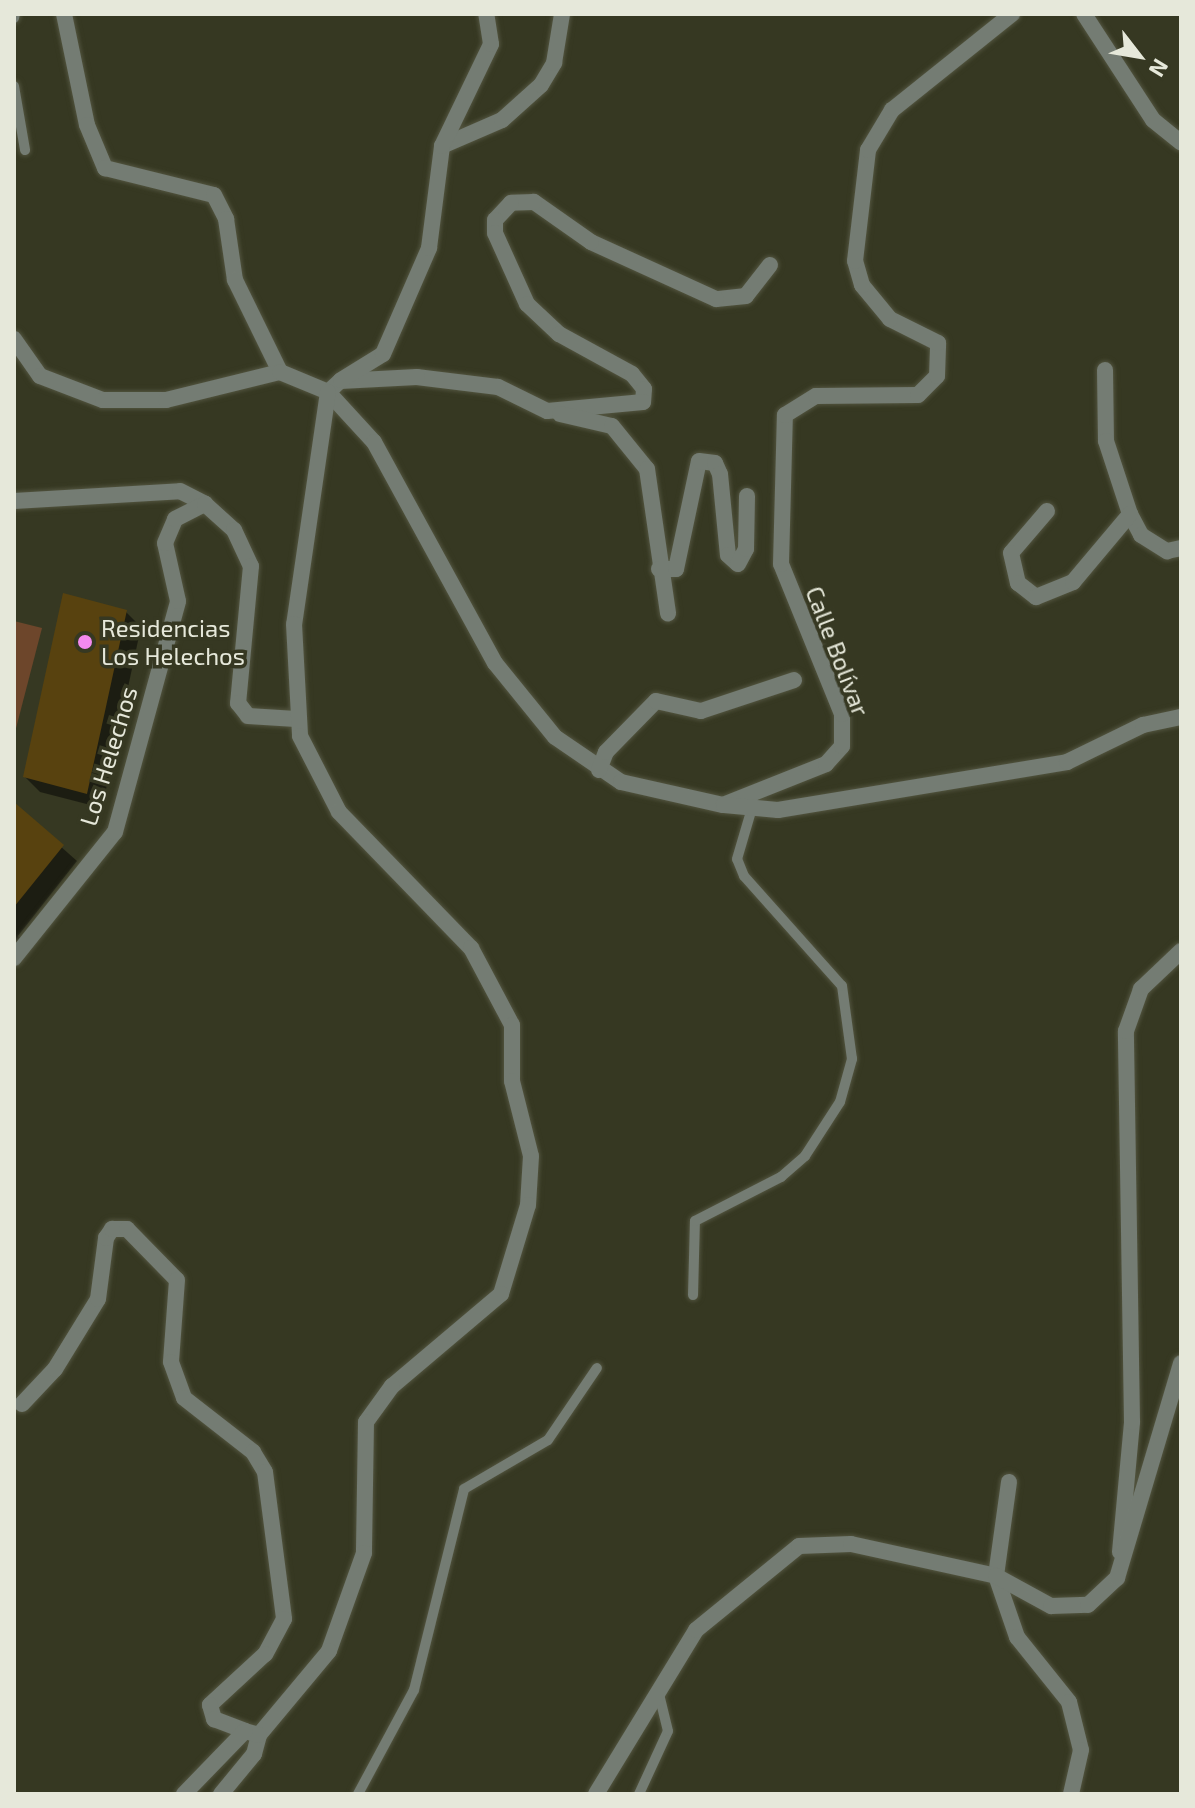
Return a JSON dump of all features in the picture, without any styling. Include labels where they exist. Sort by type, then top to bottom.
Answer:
[{"type":"street","points":[[64,14],[87,125],[105,168],[214,195],[226,219],[235,280],[280,372]]},
{"type":"street","points":[[184,1794],[252,1733],[329,1651],[364,1553],[366,1422],[392,1386],[501,1294],[532,1178],[512,1081],[509,1017],[471,948],[339,812],[296,719],[298,581],[334,387],[383,354],[399,322],[429,248],[442,146],[491,44],[486,14]]},
{"type":"street","points":[[442,146],[502,120],[541,85],[554,63],[562,14]]},
{"type":"street","name":"Calle Bolívar","points":[[723,805],[826,764],[842,746],[842,714],[781,564],[785,415],[816,396],[918,395],[937,376],[938,343],[890,319],[862,285],[855,261],[868,150],[892,110],[1012,14]]},
{"type":"street","points":[[1084,14],[1153,120],[1181,143]]},
{"type":"street","points":[[547,411],[634,406],[644,389],[527,304],[495,233],[502,209],[534,202],[591,242],[716,299],[746,296],[770,265]]},
{"type":"street","points":[[14,339],[40,376],[132,404],[280,372],[334,387],[447,378],[498,387],[547,411],[612,426],[629,442],[656,504],[659,569],[668,613]]},
{"type":"street","points":[[1105,370],[1106,441],[1130,514],[1141,535],[1167,551],[1181,548]]},
{"type":"street","points":[[334,387],[374,442],[495,663],[555,737],[599,770],[643,790],[723,805],[794,808],[1067,762],[1143,725],[1181,717]]},
{"type":"street","points":[[659,569],[676,569],[699,461],[715,463],[720,474],[728,555],[738,564],[746,549],[747,496]]},
{"type":"street","points":[[14,501],[180,491],[205,504],[234,530],[251,566],[238,703],[248,716],[296,719]]},
{"type":"street","name":"Los Helechos","points":[[14,958],[115,832],[178,601],[165,543],[175,519],[205,504]]},
{"type":"street","points":[[1047,511],[1011,553],[1018,583],[1036,597],[1073,582],[1130,514]]},
{"type":"street","points":[[599,770],[606,752],[656,701],[701,711],[794,680]]},
{"type":"street","points":[[1117,1578],[1132,1422],[1126,1031],[1141,989],[1181,951]]},
{"type":"street","points":[[22,1404],[55,1369],[98,1299],[106,1238],[112,1229],[127,1229],[177,1280],[171,1362],[184,1398],[253,1452],[265,1472],[284,1619],[265,1654],[210,1705],[214,1719],[252,1733]]},
{"type":"street","points":[[596,1794],[696,1630],[799,1546],[851,1544],[996,1576],[1051,1606],[1088,1605],[1117,1578],[1181,1363]]},
{"type":"street","points":[[1009,1482],[996,1576],[1017,1637],[1069,1702],[1081,1750],[1071,1794]]},
{"type":"street","points":[[221,1794],[254,1754],[252,1733]]},
{"type":"lane","points":[[14,86],[25,150]]},
{"type":"lane","points":[[693,1295],[695,1221],[781,1177],[805,1156],[840,1102],[852,1059],[842,986],[744,876],[737,859],[752,808]]},
{"type":"lane","points":[[358,1794],[414,1690],[464,1489],[548,1440],[597,1368]]},
{"type":"lane","points":[[639,1794],[668,1731],[658,1690]]},
{"type":"shaded area","points":[[14,621],[42,628],[14,736]]},
{"type":"building","points":[[63,593],[127,610],[87,794],[23,777]]},
{"type":"building","points":[[14,802],[64,845],[14,907]]},
{"type":"place","name":"Residencias Los Helechos","points":[[85,642]]}]
